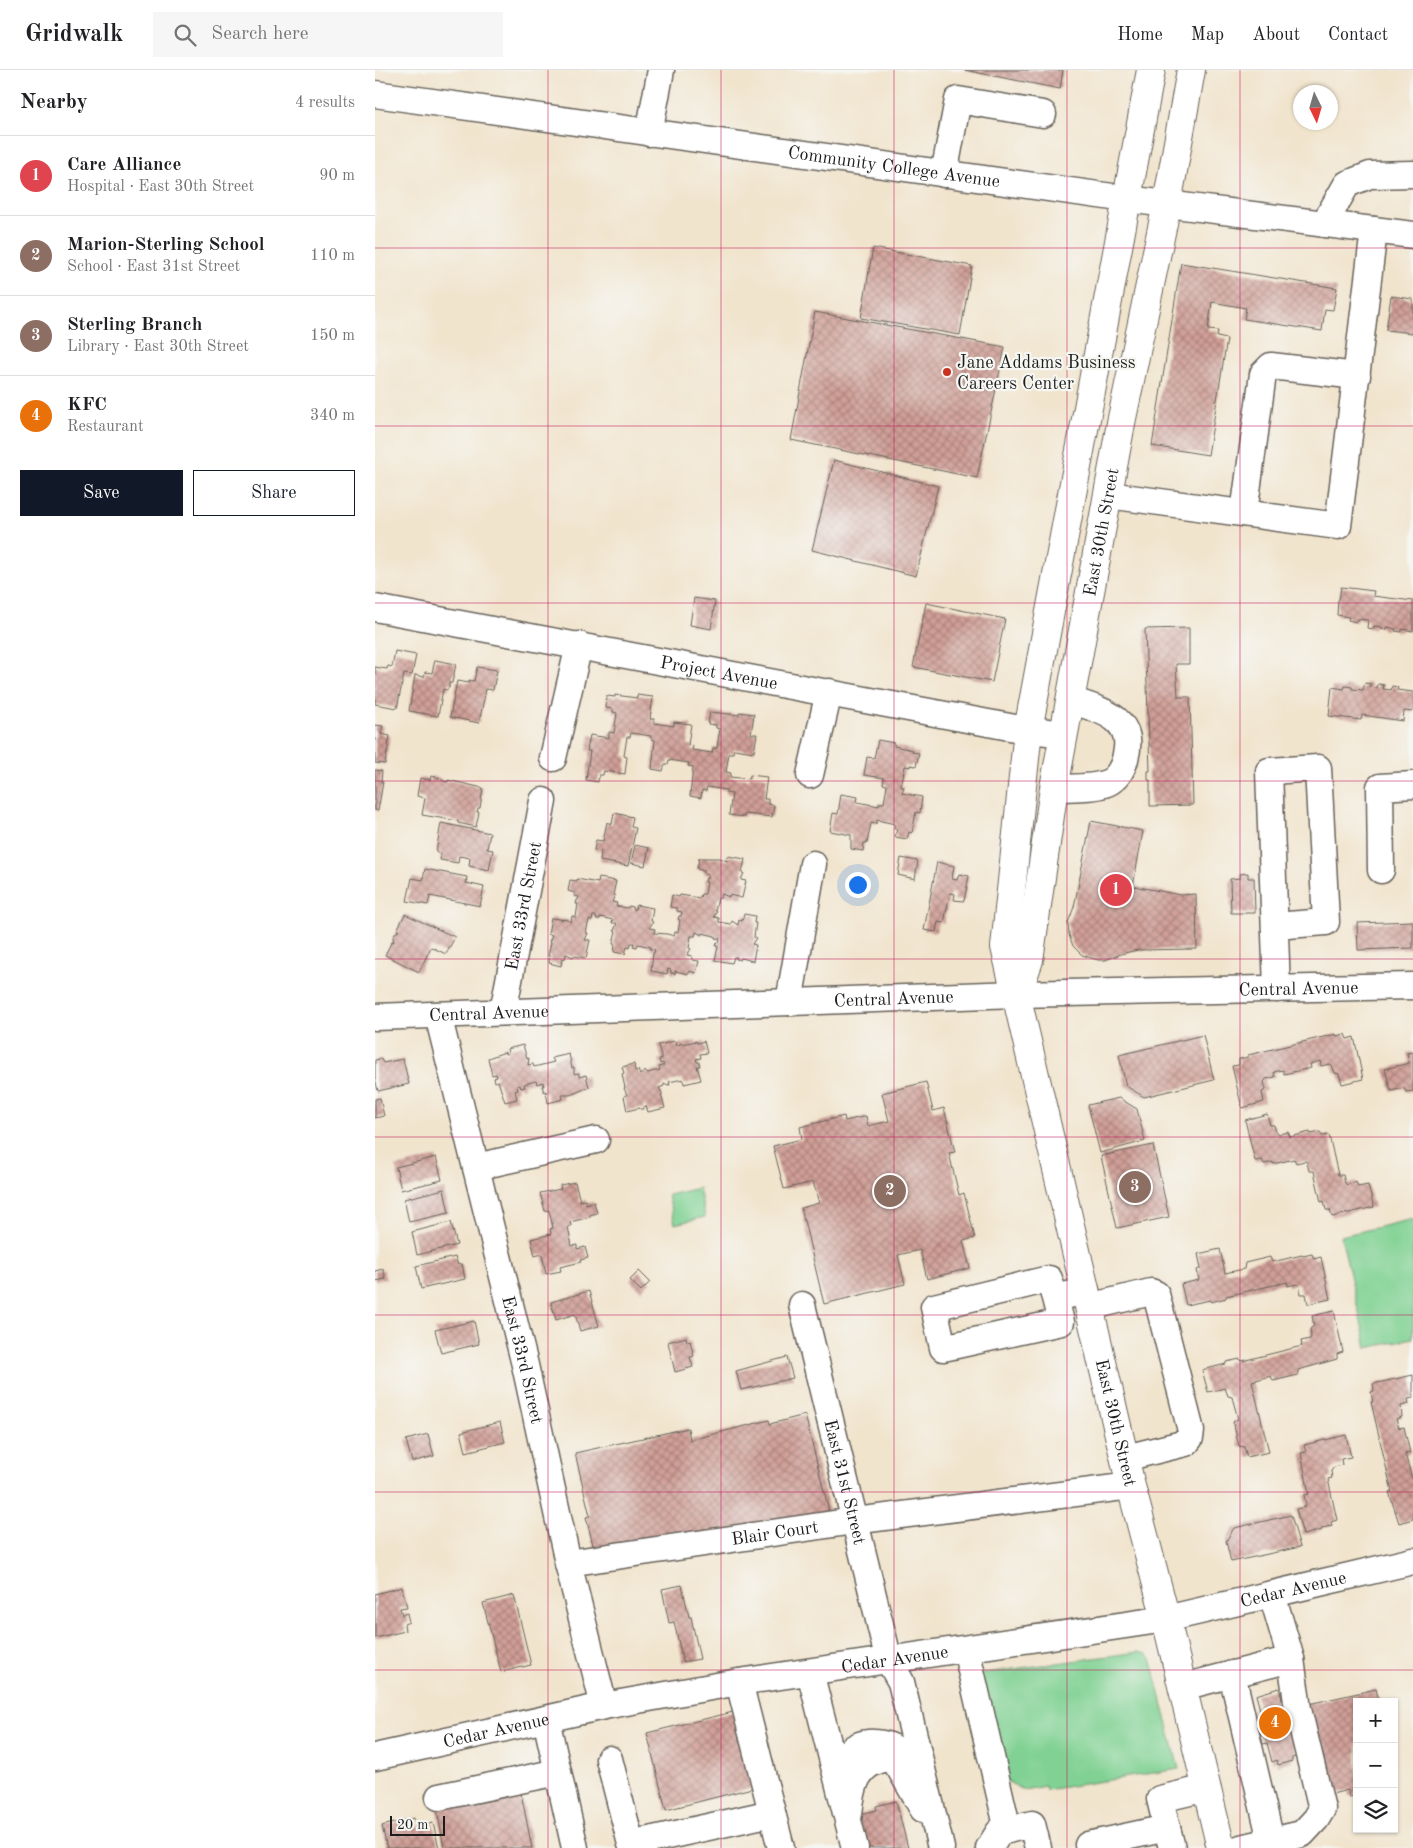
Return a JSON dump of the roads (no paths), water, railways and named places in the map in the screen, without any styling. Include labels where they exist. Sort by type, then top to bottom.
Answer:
[{"type":"main road","name":"East 30th Street","points":[[1151,70],[1028,730],[1005,947],[1131,1486],[1183,1687],[1221,1848]]},
{"type":"main road","name":"East 30th Street","points":[[1017,994],[1029,960],[1054,788],[1070,700],[1108,495],[1167,204],[1191,70]]},
{"type":"street","points":[[649,133],[661,70]]},
{"type":"street","name":"Community College Avenue","points":[[375,94],[1127,199],[1413,235]]},
{"type":"street","points":[[944,174],[958,100],[1043,114]]},
{"type":"street","points":[[1324,224],[1347,184],[1370,175],[1413,174]]},
{"type":"street","points":[[1108,495],[1339,526],[1375,230]]},
{"type":"street","points":[[1245,512],[1263,374],[1271,366],[1357,376]]},
{"type":"street","name":"Project Avenue","points":[[375,608],[1028,730],[1064,734]]},
{"type":"street","points":[[553,758],[579,645]]},
{"type":"street","points":[[810,775],[829,692]]},
{"type":"street","points":[[1054,788],[1091,787],[1109,782],[1123,766],[1127,752],[1126,736],[1121,724],[1107,712],[1070,700]]},
{"type":"street","points":[[1275,926],[1326,922],[1319,768],[1269,771],[1277,989]]},
{"type":"street","points":[[1381,870],[1380,787],[1413,785]]},
{"type":"street","name":"East 33rd Street","points":[[503,1012],[543,801]]},
{"type":"street","points":[[789,1002],[813,864]]},
{"type":"street","name":"Central Avenue","points":[[375,1017],[1017,994],[1413,986]]},
{"type":"street","name":"East 33rd Street","points":[[438,1015],[525,1365],[568,1563],[604,1706]]},
{"type":"street","points":[[476,1167],[597,1140]]},
{"type":"street","points":[[1055,1298],[1087,1299],[1151,1292],[1156,1294],[1191,1431],[1190,1438],[1186,1443],[1125,1458]]},
{"type":"street","name":"East 31st Street","points":[[802,1305],[889,1661],[901,1682],[939,1839]]},
{"type":"street","name":"Blair Court","points":[[568,1563],[854,1521],[1131,1486]]},
{"type":"street","name":"Cedar Avenue","points":[[375,1757],[604,1706],[739,1682],[1166,1620],[1413,1561]]},
{"type":"street","points":[[1241,1848],[1302,1834],[1322,1809],[1297,1709],[1291,1659],[1272,1594]]},
{"type":"street","points":[[966,1649],[1008,1830]]},
{"type":"street","points":[[1183,1687],[1291,1659]]},
{"type":"street","points":[[810,1672],[852,1836]]},
{"type":"street","points":[[1232,1674],[1271,1841]]},
{"type":"street","points":[[739,1682],[781,1848]]},
{"type":"street","points":[[546,1719],[575,1848]]},
{"type":"street","points":[[827,1741],[910,1722]]},
{"type":"street","points":[[852,1836],[851,1796],[857,1776],[878,1760],[890,1758],[899,1767],[939,1839]]},
{"type":"street","points":[[609,1759],[622,1846],[772,1813]]},
{"type":"street","points":[[439,1797],[558,1772]]},
{"type":"street","points":[[1089,1848],[1088,1845],[1169,1838],[1159,1799],[1207,1788]]},
{"type":"street","points":[[989,1848],[999,1832],[1032,1824],[1038,1848]]},
{"type":"place","name":"Jane Addams Business Careers Center","points":[[947,372]]},
{"type":"place","name":"Care Alliance","points":[[1116,890]]},
{"type":"place","name":"Sterling Branch","points":[[1135,1187]]},
{"type":"place","name":"Marion-Sterling School","points":[[890,1191]]},
{"type":"place","name":"KFC","points":[[1275,1723]]}]
